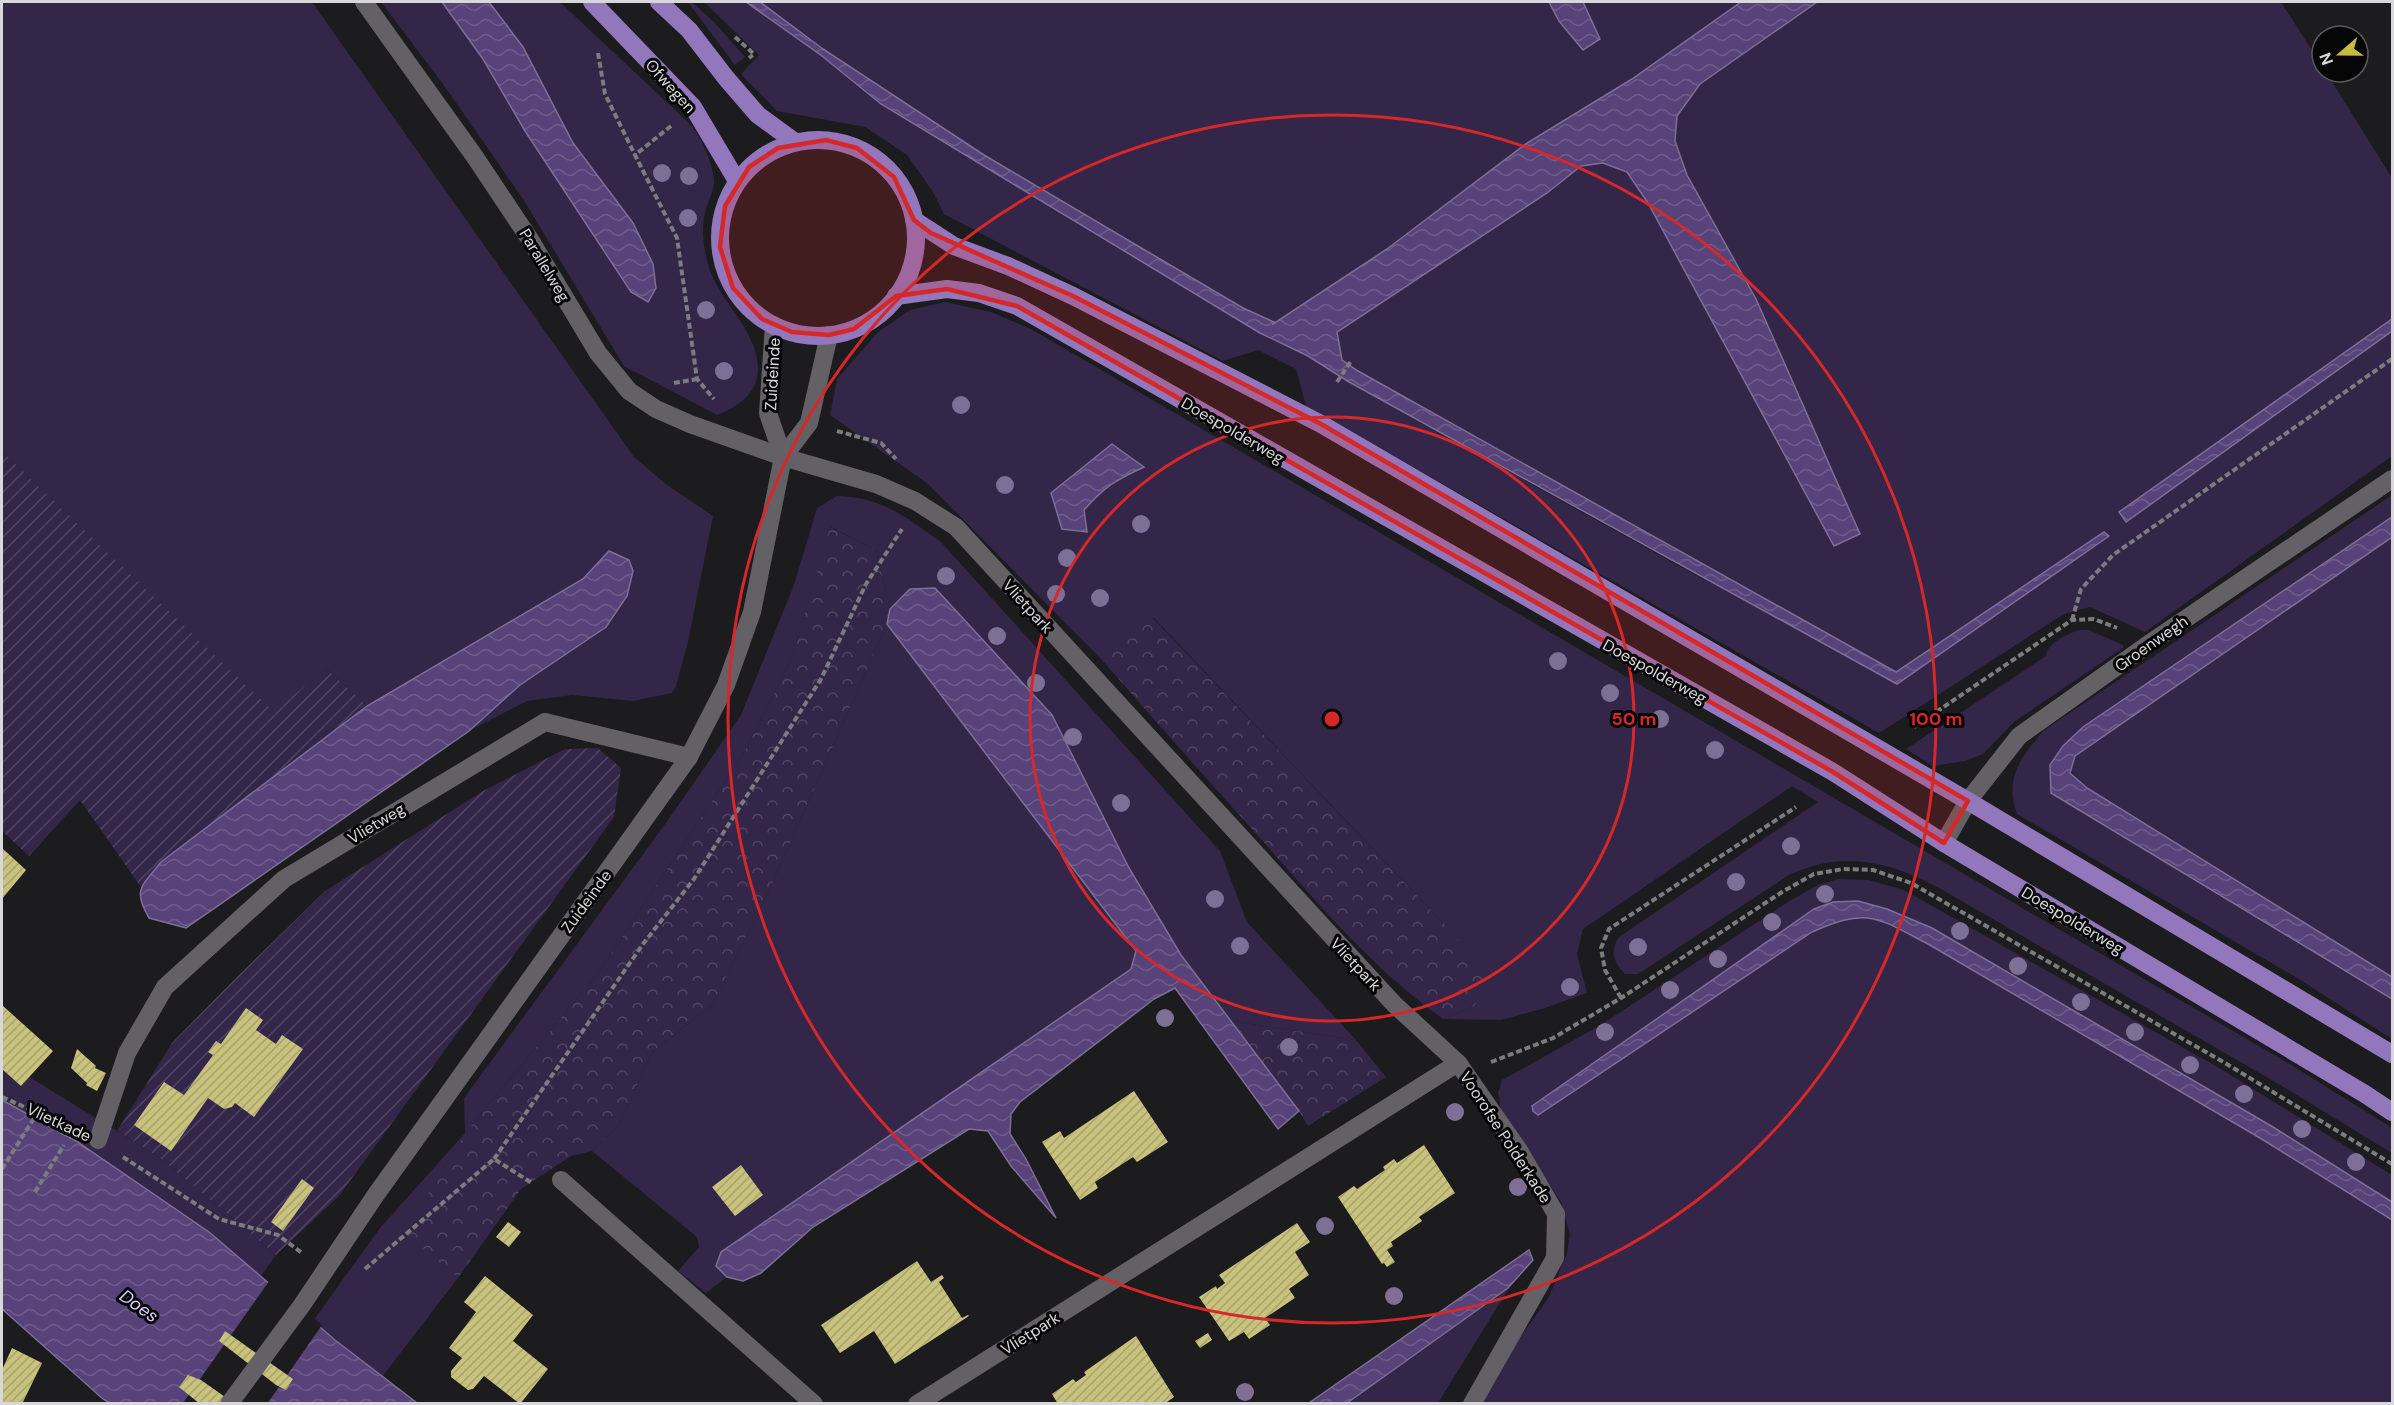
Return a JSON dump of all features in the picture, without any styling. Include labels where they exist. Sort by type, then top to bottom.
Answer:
[{"type":"main road","name":"Ofwegen","points":[[591,2],[693,107],[737,181]]},
{"type":"main road","points":[[659,2],[689,30],[758,115],[795,142]]},
{"type":"main road","points":[[826,140],[842,143],[872,156],[884,165],[903,190],[914,220],[916,234],[913,260],[909,273],[896,296],[888,307],[866,323],[848,331],[810,336],[792,332],[762,319],[733,288],[722,262],[719,234],[721,219],[737,181],[763,156],[795,142],[826,140]]},
{"type":"main road","points":[[914,220],[954,246],[1008,266],[1073,296],[1321,424],[1968,801],[2392,1054]]},
{"type":"main road","name":"Doespolderweg","points":[[896,296],[947,289],[980,293],[1017,306],[1833,772],[1944,843],[2392,1112]]},
{"type":"street","name":"Parallelweg","points":[[364,2],[475,157],[529,238],[598,353],[629,391],[656,409],[690,424],[783,457]]},
{"type":"street","name":"Zuideinde","points":[[774,325],[768,413],[783,457]]},
{"type":"street","name":"Zuideinde","points":[[229,1404],[302,1305],[375,1196],[689,757],[726,684],[752,612],[783,457],[809,423],[829,335]]},
{"type":"street","name":"Vlietpark","points":[[783,457],[876,484],[915,501],[956,527],[1394,1004],[1458,1063],[917,1404]]},
{"type":"street","name":"Groenwegh","points":[[1944,843],[1968,801],[2019,736],[2150,643],[2392,479]]},
{"type":"street","name":"Vlietweg","points":[[127,1053],[165,987],[284,879],[544,722],[689,757]]},
{"type":"street","name":"Vlietkade","points":[[98,1140],[127,1053]]},
{"type":"street","name":"Voorofse Polderkade","points":[[1458,1063],[1520,1152],[1556,1214],[1557,1231],[1555,1258],[1472,1404]]},
{"type":"street","points":[[561,1180],[814,1404]]},
{"type":"path","points":[[726,78],[754,54],[729,32]]},
{"type":"path","points":[[598,52],[605,94],[677,238],[697,379],[715,400]]},
{"type":"path","points":[[635,155],[693,107]]},
{"type":"path","points":[[2073,620],[2081,589],[2113,555],[2392,358]]},
{"type":"path","points":[[1337,382],[1351,361]]},
{"type":"path","points":[[364,1270],[494,1159],[643,944],[694,879],[821,679],[866,584],[899,533],[915,501],[911,475],[881,443],[809,423]]},
{"type":"path","points":[[1914,727],[2073,620],[2094,619],[2150,643]]},
{"type":"path","points":[[1621,998],[1605,970],[1601,948],[1610,929],[1796,807]]},
{"type":"path","points":[[1458,1063],[1487,1063],[1553,1038],[1621,998],[1782,892],[1814,874],[1843,869],[1873,870],[1911,883],[2225,1063],[2392,1164]]},
{"type":"path","name":"Vlietkade","points":[[2,1097],[98,1140]]},
{"type":"path","points":[[2,1169],[36,1115]]},
{"type":"path","points":[[98,1140],[219,1219],[278,1235],[326,1270]]},
{"type":"path","points":[[35,1192],[64,1145]]},
{"type":"path","points":[[494,1159],[533,1184],[561,1180]]},
{"type":"highlighted area","points":[[826,140],[857,148],[894,177],[914,220],[931,233],[1073,296],[1321,424],[1968,801],[1944,843],[1833,772],[1017,306],[947,289],[896,296],[854,329],[829,335],[792,332],[762,319],[733,288],[720,247],[725,206],[749,167],[778,148]]},
{"type":"green space","points":[[2,2],[312,2],[634,457],[667,485],[713,516],[688,642],[672,693],[633,701],[572,695],[527,701],[469,731],[520,685],[609,551],[583,579],[367,706],[327,669],[273,712],[2,451]]},
{"type":"green space","points":[[381,2],[442,2],[483,59],[525,131],[631,292],[648,302],[653,264],[633,223],[573,143],[523,47],[489,2],[560,2],[692,126],[706,152],[714,180],[703,222],[707,260],[718,288],[752,341],[756,356],[757,379],[754,387],[744,399],[717,415],[624,366],[523,199],[443,84]]},
{"type":"green space","points":[[688,2],[692,2],[713,21],[745,57],[735,65]]},
{"type":"green space","points":[[704,2],[1549,2],[1559,21],[1600,39],[1583,2],[1741,2],[1632,79],[1527,143],[1387,249],[1261,332],[1308,356],[1349,383],[1710,583],[1358,371],[1342,360],[1337,332],[1547,193],[1581,166],[1603,163],[1628,172],[1648,203],[1834,546],[1860,533],[1687,175],[1675,141],[1677,116],[1700,84],[1817,2],[2281,2],[2310,47],[2310,84],[2333,84],[2392,178],[2392,456],[2145,632],[2090,607],[2064,614],[1879,733],[1306,406],[1296,369],[1258,350],[1223,361],[944,214],[933,192],[907,155],[865,127],[777,111],[741,74],[759,55]]},
{"type":"green space","points":[[945,302],[991,312],[1031,329],[2293,1066],[2392,1128],[2392,1153],[2282,1086],[1939,888],[1884,865],[1847,861],[1828,863],[1789,875],[1638,974],[1625,974],[1614,957],[1614,947],[1619,937],[1818,802],[1792,786],[1583,929],[1577,954],[1587,993],[1501,1020],[1443,1019],[1474,1006],[1443,923],[1153,617],[1102,660],[928,484],[830,415],[837,379],[878,332],[910,310]],"holes":[[[1112,444],[1144,467],[1111,484],[1084,510],[1086,532],[1062,529]]]},
{"type":"green space","points":[[2,451],[273,711],[327,669],[367,706],[161,862],[141,887],[80,800],[29,856],[2,831]]},
{"type":"green space","points":[[2392,495],[2392,517],[2083,727],[2063,746],[2051,793],[2392,999],[2392,1039],[2302,981],[2017,814],[2012,789],[2022,759],[2043,731]]},
{"type":"green space","points":[[837,496],[853,497],[880,504],[905,517],[941,542],[1220,851],[1247,922],[1356,1040],[1232,1021],[1181,955],[1129,869],[1052,715],[910,589],[890,609],[876,550],[831,527],[792,658],[745,751],[600,971],[465,1133],[464,1098],[668,820],[741,715],[794,585],[817,508]]},
{"type":"green space","points":[[830,527],[876,550],[890,609],[887,624],[768,893],[712,1005],[652,1052],[619,1125],[592,1151],[571,1156],[521,1189],[458,1278],[404,1232],[465,1133],[600,971],[745,751],[792,658]]},
{"type":"green space","points":[[2392,537],[2392,977],[2087,788],[2071,771],[2075,756]]},
{"type":"green space","points":[[1152,617],[1474,958],[1488,985],[1474,1006],[1443,1019],[1372,960],[1309,893],[1102,660]]},
{"type":"green space","points":[[887,624],[1136,951],[1131,969],[722,1252],[716,1266],[727,1277],[706,1293],[678,1271],[699,1247],[697,1237],[592,1151],[619,1125],[652,1052],[712,1005],[768,893]]},
{"type":"green space","points":[[2079,630],[2089,630],[2123,645],[2123,648],[2014,722],[1983,754],[1965,761],[1933,766],[1906,749],[2046,656],[2050,647],[2058,640]]},
{"type":"green space","points":[[598,748],[621,768],[614,817],[339,1196],[276,1255],[159,1157],[117,1131],[172,1043],[325,891],[483,791],[565,749]]},
{"type":"green space","points":[[1838,879],[1869,880],[1904,890],[2221,1069],[2392,1175],[2392,1202],[2273,1127],[1932,928],[1887,909],[1814,909],[1533,1106],[1533,1111],[1539,1115],[1812,932],[1846,920],[1872,918],[1896,927],[1928,944],[2260,1138],[2392,1220],[2392,1403],[1479,1404],[1514,1346],[1549,1297],[1567,1253],[1570,1234],[1561,1202],[1501,1111],[1498,1092],[1502,1080],[1599,1026],[1788,902],[1818,885]]},
{"type":"green space","points":[[1232,1021],[1356,1040],[1386,1077],[1308,1126]]},
{"type":"green space","points":[[2,1060],[159,1157],[276,1255],[261,1276],[209,1232],[76,1141],[2,1100]]},
{"type":"green space","points":[[465,1133],[405,1232],[458,1278],[382,1377],[313,1321],[380,1228]]},
{"type":"green space","points":[[1509,1288],[1438,1403],[1347,1404]]},
{"type":"water","points":[[442,2],[489,2],[523,47],[573,143],[633,223],[653,264],[656,288],[648,302],[631,292],[525,131],[483,59]]},
{"type":"water","points":[[746,2],[760,2],[823,49],[984,155],[1243,308],[1274,322],[1273,324],[1387,249],[1527,143],[1632,79],[1741,2],[1817,2],[1700,84],[1677,116],[1675,141],[1687,175],[1756,299],[1860,534],[1834,546],[1648,203],[1627,172],[1603,163],[1581,166],[1547,193],[1337,332],[1342,360],[1896,672],[2104,532],[2109,536],[1897,684],[1349,382],[1308,356],[1260,333],[881,104],[822,56]]},
{"type":"water","points":[[1549,2],[1583,2],[1600,39],[1583,50],[1559,21]]},
{"type":"water","points":[[2392,319],[2392,331],[2126,522],[2119,512]]},
{"type":"water","points":[[1112,444],[1144,467],[1111,484],[1084,510],[1087,532],[1062,529],[1051,493]]},
{"type":"water","points":[[2392,517],[2392,537],[2075,756],[2070,773],[2087,788],[2392,977],[2392,999],[2051,793],[2050,765],[2063,746],[2083,727]]},
{"type":"water","points":[[609,551],[629,560],[633,571],[627,596],[606,627],[520,685],[469,731],[186,928],[149,918],[140,894],[144,883],[161,862],[367,706],[583,579]]},
{"type":"water","points":[[935,588],[1052,715],[1129,868],[1181,955],[1299,1111],[1278,1129],[1175,988],[1154,999],[1020,1102],[1011,1114],[1010,1134],[1026,1159],[1056,1218],[1011,1166],[988,1131],[969,1129],[813,1227],[761,1273],[743,1281],[727,1277],[716,1266],[721,1252],[1131,969],[1136,951],[887,624],[890,609],[910,589]]},
{"type":"water","points":[[1858,901],[1887,909],[1932,928],[2273,1127],[2392,1202],[2392,1220],[2260,1138],[1928,944],[1896,927],[1871,918],[1846,920],[1812,932],[1538,1115],[1533,1111],[1532,1106],[1814,909],[1833,902]]},
{"type":"water","name":"Does","points":[[2,1100],[76,1141],[209,1232],[335,1340],[417,1403],[110,1403],[103,1399],[2,1309]]},
{"type":"water","points":[[1529,1250],[1533,1260],[1508,1288],[1347,1403],[1309,1403]]},
{"type":"pier","points":[[270,1280],[322,1325],[267,1404],[183,1403]]},
{"type":"building","points":[[2,848],[26,870],[2,899]]},
{"type":"building","points":[[2,1005],[53,1051],[21,1086],[2,1069]]},
{"type":"building","points":[[246,1008],[263,1020],[256,1030],[276,1044],[282,1035],[303,1049],[254,1117],[235,1103],[232,1107],[224,1109],[208,1098],[171,1151],[134,1125],[164,1082],[184,1095],[213,1055],[208,1052],[216,1041],[221,1044]]},
{"type":"building","points":[[77,1049],[96,1066],[95,1068],[106,1073],[97,1091],[86,1085],[87,1083],[71,1068]]},
{"type":"building","points":[[1134,1091],[1168,1142],[1137,1162],[1133,1157],[1095,1182],[1098,1188],[1080,1200],[1042,1142],[1060,1131],[1064,1138]]},
{"type":"building","points":[[1424,1145],[1455,1193],[1419,1217],[1422,1221],[1391,1242],[1393,1246],[1387,1250],[1395,1262],[1387,1267],[1384,1263],[1382,1264],[1338,1197],[1354,1186],[1357,1189],[1385,1170],[1383,1167],[1394,1159],[1397,1163]]},
{"type":"building","points":[[741,1165],[763,1195],[735,1216],[712,1187]]},
{"type":"building","points":[[302,1179],[314,1188],[283,1231],[271,1222]]},
{"type":"building","points":[[508,1222],[521,1232],[509,1247],[496,1237]]},
{"type":"building","points":[[1297,1223],[1310,1242],[1295,1252],[1309,1275],[1289,1289],[1295,1298],[1265,1318],[1270,1325],[1249,1339],[1244,1332],[1229,1341],[1199,1297],[1225,1283],[1219,1275]]},
{"type":"building","points":[[917,1261],[931,1282],[942,1275],[944,1278],[939,1282],[962,1318],[969,1316],[895,1364],[874,1331],[840,1353],[821,1325]]},
{"type":"building","points":[[485,1276],[533,1315],[513,1341],[548,1369],[520,1404],[484,1376],[473,1389],[468,1390],[451,1377],[451,1371],[462,1358],[449,1348],[476,1312],[464,1302]]},
{"type":"building","points":[[225,1331],[293,1379],[286,1390],[276,1385],[219,1341]]},
{"type":"building","points":[[1208,1333],[1212,1340],[1200,1348],[1195,1341]]},
{"type":"building","points":[[1136,1336],[1174,1397],[1164,1404],[1058,1404],[1052,1394],[1073,1379],[1076,1382],[1086,1375],[1084,1372]]},
{"type":"building","points":[[12,1348],[42,1363],[22,1404],[2,1404],[2,1370]]},
{"type":"building","points":[[188,1375],[201,1380],[235,1404],[200,1404],[179,1387]]}]
